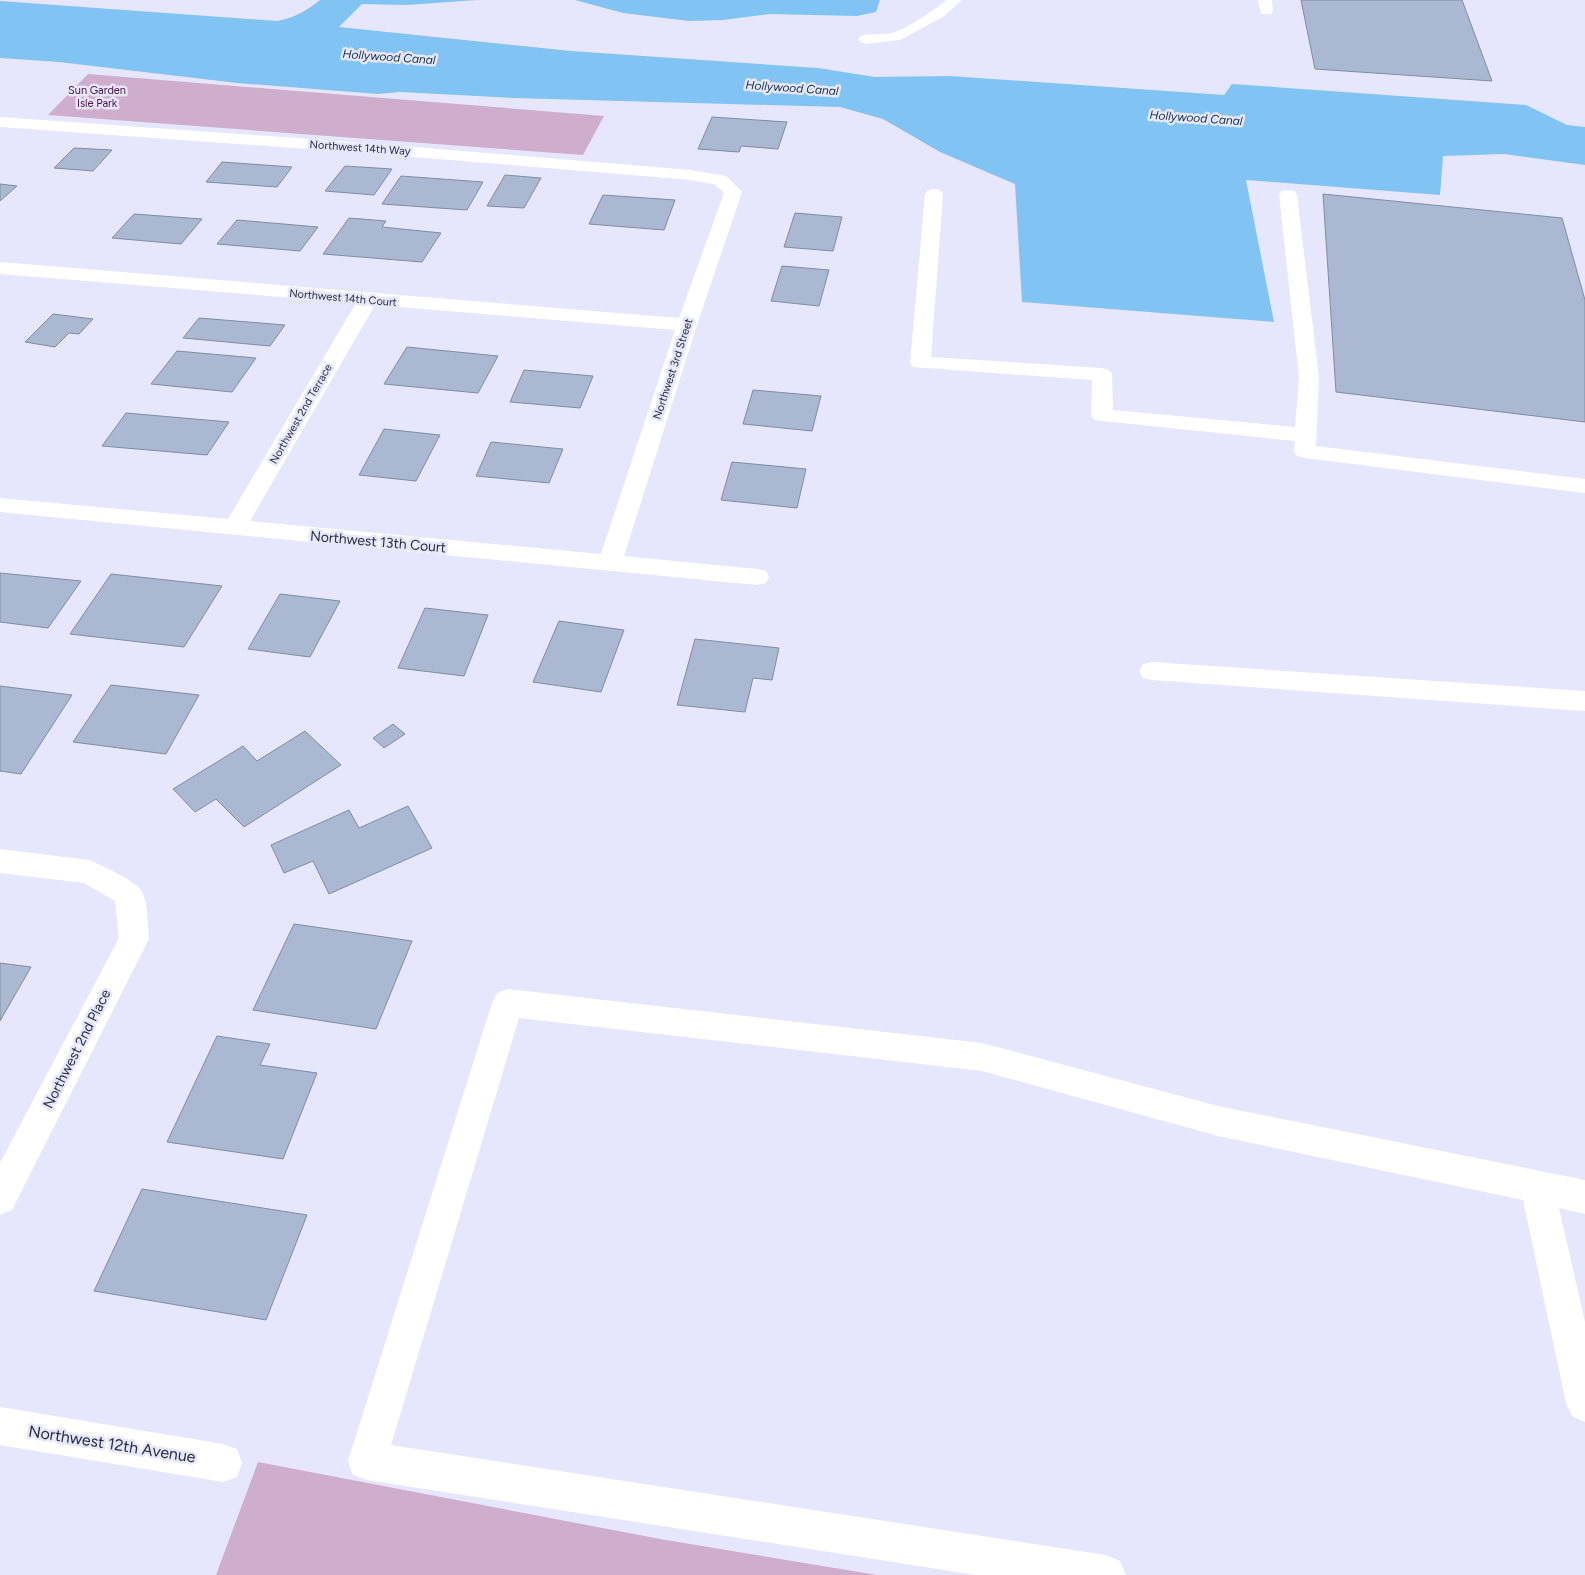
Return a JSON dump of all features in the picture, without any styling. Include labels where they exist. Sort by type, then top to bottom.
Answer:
[{"type":"street","points":[[866,39],[895,37],[938,14],[955,0]]},
{"type":"street","name":"Northwest 14th Way","points":[[0,122],[406,152],[690,175],[720,180]]},
{"type":"street","name":"Northwest 3rd Street","points":[[610,564],[687,325],[733,192],[720,180]]},
{"type":"street","points":[[934,194],[920,363],[1102,374],[1102,415],[1306,435]]},
{"type":"street","points":[[1288,195],[1309,377],[1305,451],[1585,486]]},
{"type":"street","name":"Northwest 14th Court","points":[[0,268],[687,325]]},
{"type":"street","name":"Northwest 2nd Terrace","points":[[234,528],[368,300]]},
{"type":"street","name":"Northwest 13th Court","points":[[0,504],[757,578]]},
{"type":"street","points":[[1152,671],[1585,701]]},
{"type":"street","name":"Northwest 2nd Place","points":[[0,861],[89,872],[128,895],[134,938],[0,1198]]},
{"type":"street","points":[[1106,1575],[367,1461],[508,1003],[982,1057],[1218,1121],[1585,1197]]},
{"type":"street","points":[[1537,1187],[1585,1403]]},
{"type":"street","name":"Northwest 12th Avenue","points":[[0,1426],[223,1463]]},
{"type":"green space","name":"Sun Garden Isle Park","points":[[88,74],[604,116],[583,155],[48,115]]},
{"type":"green space","points":[[258,1462],[660,1539],[877,1575],[216,1575]]},
{"type":"water","name":"Hollywood Canal","points":[[320,0],[477,0],[407,5],[362,4],[339,27],[571,51],[818,68],[875,77],[950,76],[1224,95],[1232,84],[1526,105],[1567,125],[1585,127],[1585,165],[1504,154],[1443,156],[1440,195],[1246,180],[1274,322],[1022,302],[1015,184],[940,152],[883,119],[840,107],[514,98],[400,92],[378,94],[237,83],[59,62],[0,58],[0,1],[277,21],[300,14]]},
{"type":"water","points":[[575,0],[880,0],[876,12],[857,16],[770,14],[723,20],[689,21],[623,13]]},
{"type":"building","points":[[1301,0],[1462,0],[1492,81],[1315,69]]},
{"type":"building","points":[[712,117],[787,122],[778,149],[741,146],[739,152],[698,149]]},
{"type":"building","points":[[74,148],[112,150],[93,171],[54,168]]},
{"type":"building","points":[[222,162],[292,167],[277,187],[206,182]]},
{"type":"building","points":[[345,166],[392,169],[374,195],[325,191]]},
{"type":"building","points":[[505,175],[541,178],[524,208],[487,206]]},
{"type":"building","points":[[401,176],[483,182],[467,210],[382,204]]},
{"type":"building","points":[[0,184],[17,186],[0,201]]},
{"type":"building","points":[[1323,194],[1562,218],[1585,300],[1585,422],[1336,392]]},
{"type":"building","points":[[603,195],[675,200],[664,230],[589,224]]},
{"type":"building","points":[[795,213],[842,217],[833,251],[784,247]]},
{"type":"building","points":[[134,214],[202,219],[181,244],[112,238]]},
{"type":"building","points":[[349,218],[386,221],[382,227],[441,233],[422,262],[323,254]]},
{"type":"building","points":[[237,220],[318,227],[300,251],[217,244]]},
{"type":"building","points":[[782,266],[829,270],[819,306],[771,301]]},
{"type":"building","points":[[53,314],[93,319],[79,334],[69,333],[55,347],[25,342]]},
{"type":"building","points":[[199,318],[285,325],[270,346],[183,338]]},
{"type":"building","points":[[407,347],[498,356],[478,393],[384,384]]},
{"type":"building","points":[[177,351],[256,358],[232,392],[151,384]]},
{"type":"building","points":[[524,370],[593,376],[580,408],[510,402]]},
{"type":"building","points":[[753,390],[821,396],[812,431],[743,424]]},
{"type":"building","points":[[126,413],[229,422],[207,455],[102,446]]},
{"type":"building","points":[[384,429],[440,435],[416,481],[359,475]]},
{"type":"building","points":[[491,442],[563,449],[549,483],[476,476]]},
{"type":"building","points":[[732,462],[806,469],[797,508],[721,500]]},
{"type":"building","points":[[0,573],[81,581],[48,628],[0,622]]},
{"type":"building","points":[[111,574],[222,586],[184,647],[70,634]]},
{"type":"building","points":[[280,594],[340,601],[310,657],[248,649]]},
{"type":"building","points":[[425,608],[488,615],[464,676],[398,668]]},
{"type":"building","points":[[559,621],[624,630],[601,692],[533,682]]},
{"type":"building","points":[[695,639],[779,648],[772,680],[753,678],[745,712],[677,705]]},
{"type":"building","points":[[111,685],[199,695],[166,754],[73,742]]},
{"type":"building","points":[[0,686],[72,695],[21,774],[0,771]]},
{"type":"building","points":[[393,724],[405,734],[384,748],[373,738]]},
{"type":"building","points":[[305,731],[341,765],[244,827],[216,799],[195,812],[173,789],[243,746],[257,761]]},
{"type":"building","points":[[408,806],[432,848],[329,894],[313,861],[284,873],[271,845],[349,810],[359,828]]},
{"type":"building","points":[[294,924],[412,941],[376,1029],[253,1010]]},
{"type":"building","points":[[0,963],[31,967],[0,1021]]},
{"type":"building","points":[[217,1036],[270,1044],[260,1065],[317,1073],[283,1159],[167,1142]]},
{"type":"building","points":[[142,1189],[307,1215],[266,1320],[94,1291]]}]
